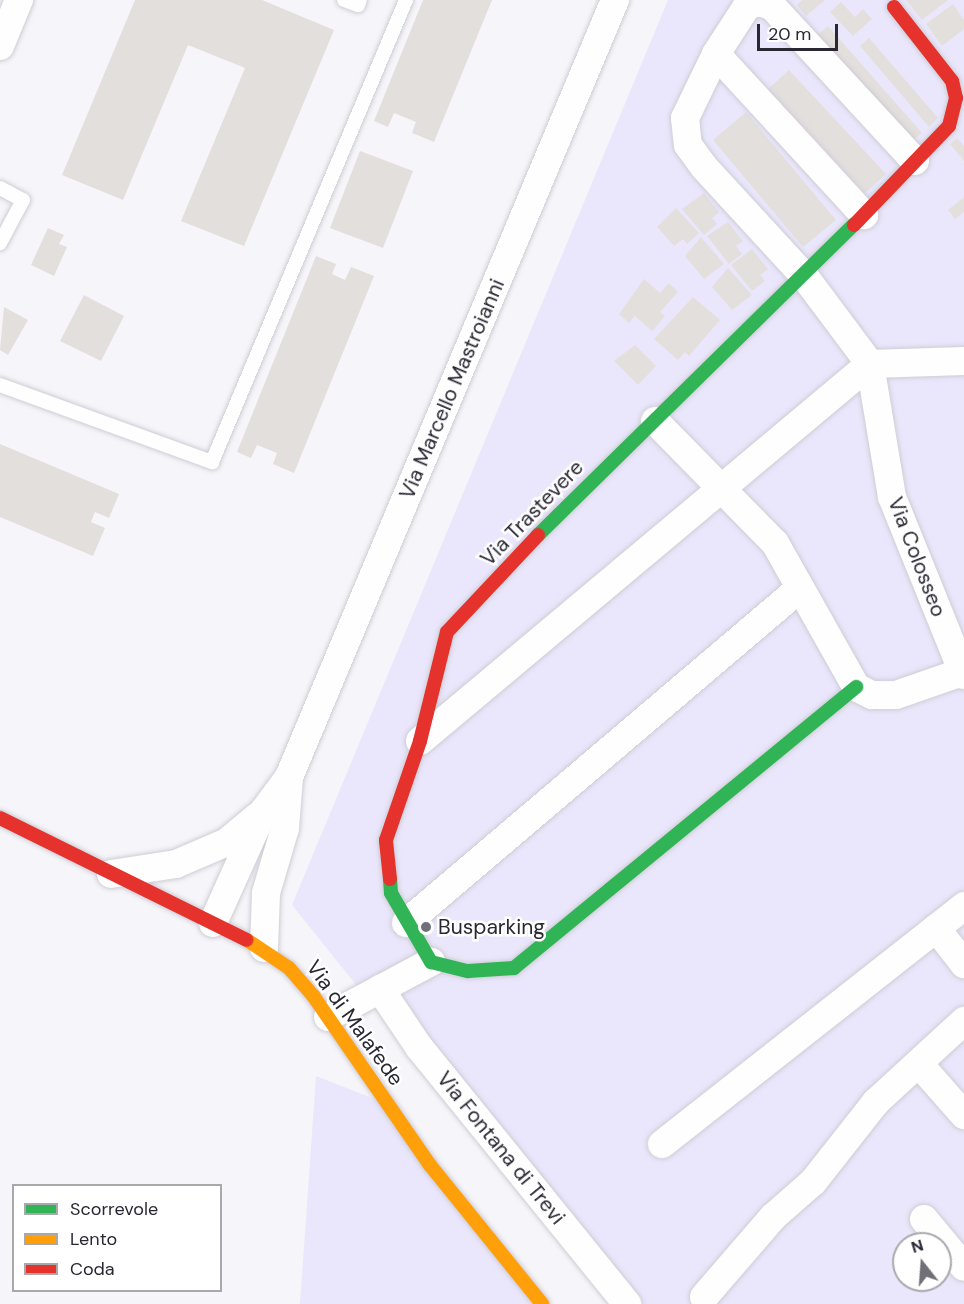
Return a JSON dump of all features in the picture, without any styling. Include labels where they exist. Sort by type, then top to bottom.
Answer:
[{"type":"street","points":[[0,46],[19,0]]},
{"type":"street","name":"Via Marcello Mastroianni","points":[[289,777],[615,0]]},
{"type":"street","points":[[870,364],[805,277],[688,145],[686,118],[716,54],[747,6],[759,2],[772,6],[915,160]]},
{"type":"street","name":"Via Trastevere","points":[[406,922],[391,893],[386,840],[420,741],[447,632],[555,516],[805,277],[949,126],[956,98],[952,81],[894,7]]},
{"type":"street","points":[[716,54],[864,215]]},
{"type":"street","points":[[420,741],[870,364],[964,361]]},
{"type":"street","name":"Via Colosseo","points":[[870,364],[892,497],[963,673]]},
{"type":"street","points":[[655,421],[776,543],[799,589],[856,687],[872,695],[896,695],[963,673]]},
{"type":"street","points":[[431,962],[406,922],[799,589]]},
{"type":"street","points":[[328,1017],[431,962],[468,971],[514,968],[856,687]]},
{"type":"street","points":[[213,923],[263,812],[289,777]]},
{"type":"street","points":[[264,948],[267,892],[285,828],[289,777]]},
{"type":"street","points":[[111,874],[176,864],[227,842],[263,812]]},
{"type":"street","name":"Via di Malafede","points":[[0,818],[264,948],[289,968],[328,1017],[430,1165],[542,1304]]},
{"type":"street","points":[[662,1144],[964,906]]},
{"type":"street","points":[[936,928],[964,964]]},
{"type":"street","name":"Via Fontana di Trevi","points":[[380,988],[419,1047],[627,1304]]},
{"type":"street","points":[[704,1297],[773,1217],[813,1182],[876,1102],[920,1065],[964,1021]]},
{"type":"street","points":[[920,1065],[964,1115]]},
{"type":"street","points":[[924,1219],[964,1267]]},
{"type":"lane","points":[[344,0],[358,5],[360,0]]},
{"type":"lane","points":[[0,385],[212,462],[406,0]]},
{"type":"lane","points":[[0,188],[23,200],[0,243]]},
{"type":"shaded area","points":[[668,0],[964,0],[964,1304],[612,1304],[292,905]]},
{"type":"shaded area","points":[[316,1076],[385,1103],[544,1304],[300,1304]]},
{"type":"building","points":[[135,0],[262,0],[334,30],[244,246],[181,221],[245,68],[188,45],[123,200],[62,175]]},
{"type":"building","points":[[423,0],[492,0],[434,142],[412,133],[416,122],[394,113],[388,127],[374,121]]},
{"type":"building","points":[[802,0],[825,0],[806,16],[797,5]]},
{"type":"building","points":[[906,0],[948,0],[922,20]]},
{"type":"building","points":[[841,2],[855,17],[863,9],[872,19],[853,36],[830,12]]},
{"type":"building","points":[[953,4],[964,20],[964,29],[942,46],[926,24]]},
{"type":"building","points":[[828,26],[922,133],[911,142],[818,35]]},
{"type":"building","points":[[869,38],[938,118],[929,127],[860,46]]},
{"type":"building","points":[[789,70],[886,174],[865,193],[768,89]]},
{"type":"building","points":[[746,112],[836,220],[803,247],[713,140]]},
{"type":"building","points":[[957,138],[964,146],[964,161],[950,144]]},
{"type":"building","points":[[360,151],[413,171],[383,248],[330,228]]},
{"type":"building","points":[[704,193],[719,212],[712,218],[717,224],[704,235],[682,209]]},
{"type":"building","points":[[964,197],[964,212],[955,219],[948,210]]},
{"type":"building","points":[[676,208],[699,233],[687,244],[683,239],[674,246],[657,227]]},
{"type":"building","points":[[728,222],[743,241],[736,246],[742,254],[729,264],[707,236]]},
{"type":"building","points":[[48,228],[64,235],[59,244],[67,247],[54,276],[31,265]]},
{"type":"building","points":[[701,237],[724,264],[704,279],[685,256]]},
{"type":"building","points":[[752,249],[768,269],[760,275],[765,281],[752,291],[731,265]]},
{"type":"building","points":[[316,256],[336,264],[332,274],[345,280],[351,267],[374,276],[294,473],[273,464],[277,453],[257,445],[251,458],[237,452]]},
{"type":"building","points":[[728,268],[752,295],[732,310],[712,287]]},
{"type":"building","points":[[644,279],[660,293],[669,283],[678,292],[660,312],[665,316],[652,331],[635,316],[629,323],[619,314]]},
{"type":"building","points":[[84,295],[124,316],[101,361],[60,341]]},
{"type":"building","points":[[693,297],[720,320],[689,356],[685,352],[678,360],[654,339]]},
{"type":"building","points":[[4,307],[28,320],[8,355],[0,350]]},
{"type":"building","points":[[635,345],[656,366],[638,385],[614,361]]},
{"type":"building","points":[[0,444],[119,494],[109,518],[95,512],[91,522],[105,528],[93,556],[0,517]]},
{"type":"traffic: fast","points":[[538,535],[854,225]]},
{"type":"traffic: fast","points":[[390,879],[391,893],[431,962],[468,971],[514,968],[856,687]]},
{"type":"traffic: slow","points":[[247,940],[289,968],[314,997],[430,1165],[542,1304]]},
{"type":"traffic: jam","points":[[854,225],[949,126],[956,98],[952,81],[894,7]]},
{"type":"traffic: jam","points":[[390,879],[386,840],[420,741],[447,632],[538,535]]},
{"type":"traffic: jam","points":[[0,818],[247,940]]},
{"type":"place","name":"Busparking","points":[[426,927]]}]
